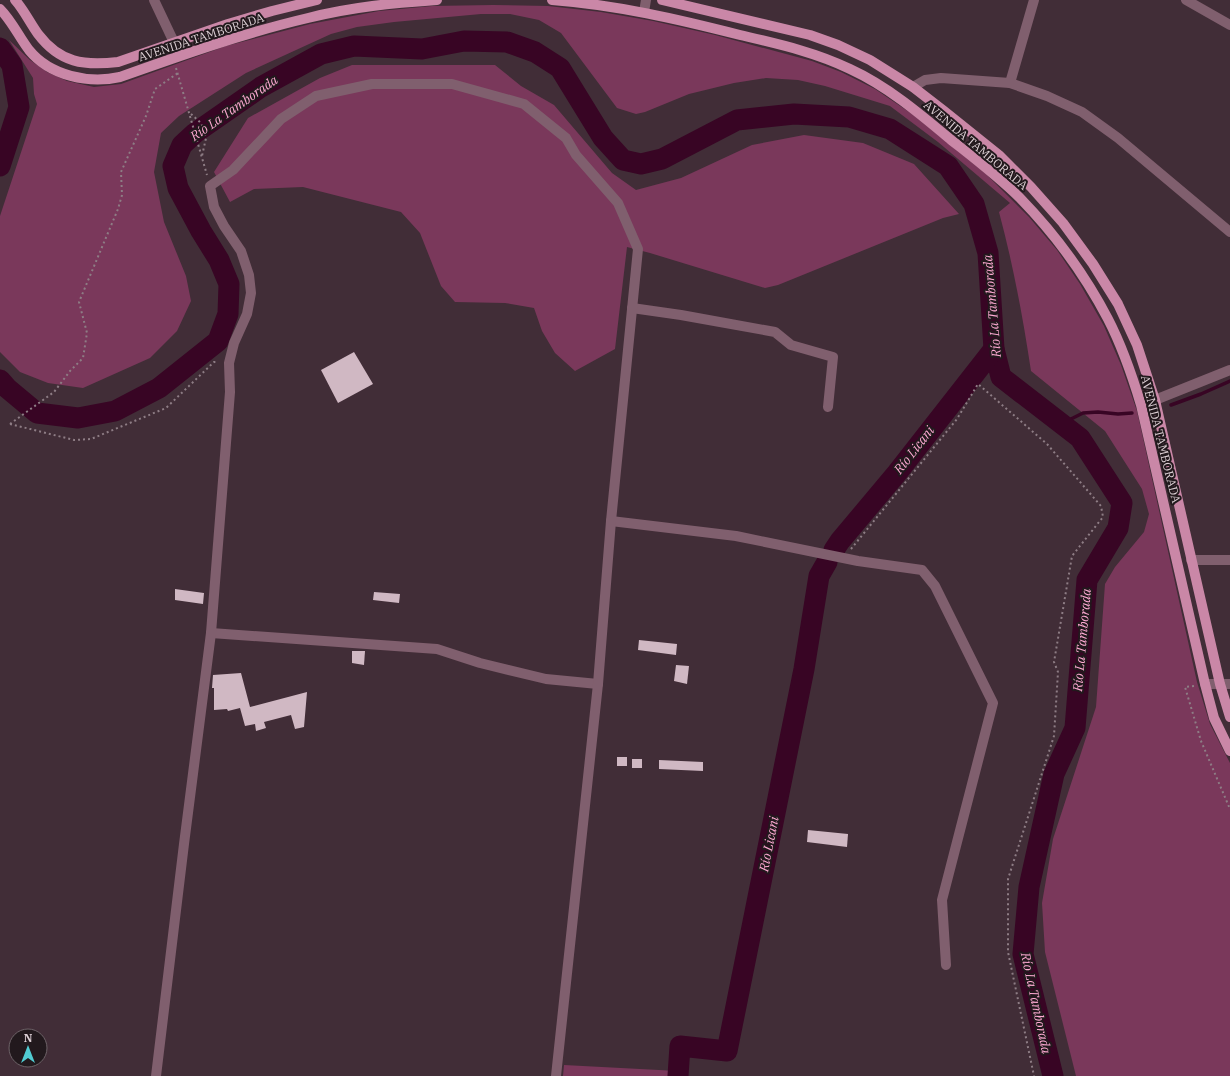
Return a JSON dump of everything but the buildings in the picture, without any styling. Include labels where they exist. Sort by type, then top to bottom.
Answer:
[{"type":"main road","name":"AVENIDA TAMBORADA","points":[[15,0],[38,34],[54,51],[72,61],[85,64],[118,62],[257,15],[317,0]]},
{"type":"main road","name":"AVENIDA TAMBORADA","points":[[0,9],[30,51],[45,63],[63,74],[88,80],[107,80],[120,77],[219,42],[309,17],[400,2],[437,0]]},
{"type":"main road","name":"AVENIDA TAMBORADA","points":[[552,0],[581,2],[644,12],[708,26],[822,57],[851,69],[878,84],[907,104],[1020,198],[1066,251],[1108,319],[1132,374],[1141,404],[1204,684],[1214,718],[1230,751]]},
{"type":"main road","name":"AVENIDA TAMBORADA","points":[[662,0],[810,35],[838,45],[870,60],[913,87],[1000,156],[1031,186],[1063,223],[1093,264],[1118,304],[1137,345],[1155,400],[1191,560],[1225,684],[1230,717]]},
{"type":"street","points":[[154,0],[175,42],[177,56]]},
{"type":"street","points":[[644,12],[646,0]]},
{"type":"street","points":[[1010,83],[1034,0]]},
{"type":"street","points":[[1186,0],[1230,25]]},
{"type":"street","points":[[913,87],[925,80],[941,78],[1010,83],[1047,96],[1082,112],[1118,138],[1230,232]]},
{"type":"street","points":[[156,1076],[183,852],[212,633],[229,399],[230,363],[234,343],[247,314],[251,293],[249,275],[241,251],[224,226],[214,207],[210,186],[233,170],[281,119],[316,96],[372,84],[452,84],[524,104],[566,138],[576,155],[618,203],[638,249],[611,521],[598,684],[556,1076]]},
{"type":"street","points":[[632,308],[681,315],[775,332],[791,345],[833,358],[828,407]]},
{"type":"street","points":[[1155,400],[1230,370]]},
{"type":"street","points":[[611,521],[736,536],[844,558],[922,570],[935,586],[993,703],[942,900],[946,965]]},
{"type":"street","points":[[1191,560],[1230,560]]},
{"type":"street","points":[[212,633],[437,650],[480,663],[546,679],[598,684]]},
{"type":"street","points":[[1204,684],[1225,684]]},
{"type":"path","points":[[177,56],[178,73],[210,186]]},
{"type":"path","points":[[178,73],[155,89],[146,116],[121,172],[122,195],[118,210],[79,302],[87,333],[83,358],[70,371],[54,392],[10,424],[74,440],[91,439],[166,408],[214,362],[230,363]]},
{"type":"path","points":[[190,114],[201,123],[206,138],[202,157]]},
{"type":"path","points":[[844,558],[957,419],[978,384],[1047,444],[1101,506],[1103,517],[1072,556],[1054,662],[1058,672],[1054,736],[1008,879],[1008,952],[1034,1076]]},
{"type":"path","points":[[1204,684],[1185,687],[1201,741],[1230,809]]},
{"type":"shaded area","points":[[432,6],[548,6],[601,12],[653,21],[715,35],[812,61],[841,72],[875,89],[912,114],[986,174],[1029,217],[1057,250],[1080,284],[1104,326],[1121,365],[1137,411],[1197,682],[1210,724],[1230,763],[1230,1076],[1076,1076],[1045,952],[1042,903],[1053,839],[1096,707],[1105,584],[1115,567],[1144,532],[1149,514],[1142,489],[1105,431],[1031,371],[1025,331],[1009,251],[999,212],[1010,203],[938,142],[890,106],[825,86],[798,80],[766,78],[734,83],[689,94],[645,112],[636,114],[617,108],[561,33],[539,20],[510,14],[481,14],[394,22],[357,27],[331,34],[246,73],[179,116],[161,133],[154,172],[164,222],[186,276],[191,301],[177,331],[150,358],[83,388],[48,383],[20,372],[0,352],[0,216],[37,104],[34,94],[33,78],[9,40],[30,60],[47,72],[67,81],[94,87],[121,84],[226,46],[310,24],[379,11]]},
{"type":"shaded area","points":[[352,65],[495,65],[521,86],[554,105],[612,173],[636,190],[681,178],[752,145],[804,135],[863,143],[914,164],[959,214],[943,218],[778,285],[765,288],[627,247],[615,349],[575,371],[555,353],[542,331],[534,308],[505,303],[455,302],[441,286],[420,233],[401,212],[303,187],[254,189],[230,202],[214,172],[248,118],[320,78]]},
{"type":"shaded area","points":[[564,1065],[678,1071],[678,1076],[563,1076]]},
{"type":"waterway","name":"Río La Tamborada","points":[[0,380],[7,388],[37,413],[78,418],[115,411],[159,388],[218,341],[228,314],[229,284],[219,260],[201,231],[178,188],[173,166],[182,145],[195,133],[261,87],[321,54],[354,46],[422,49],[464,41],[507,42],[535,52],[560,68],[603,138],[623,160],[641,164],[662,159],[737,120],[794,114],[849,117],[890,129],[948,166],[974,204],[988,253],[994,349],[1001,377],[1080,438],[1122,503],[1118,528],[1087,580],[1075,728],[1054,774],[1029,887],[1023,954],[1053,1076]]},
{"type":"waterway","name":"Río La Tamborada","points":[[0,48],[12,65],[19,107],[0,166]]},
{"type":"waterway","name":"Río Licani","points":[[834,550],[897,473],[994,349]]},
{"type":"waterway","points":[[1171,405],[1230,381]]},
{"type":"waterway","points":[[1061,424],[1083,413],[1132,413]]},
{"type":"waterway","name":"Río Licani","points":[[678,1076],[680,1046],[727,1051],[804,669],[819,576],[827,562]]}]
